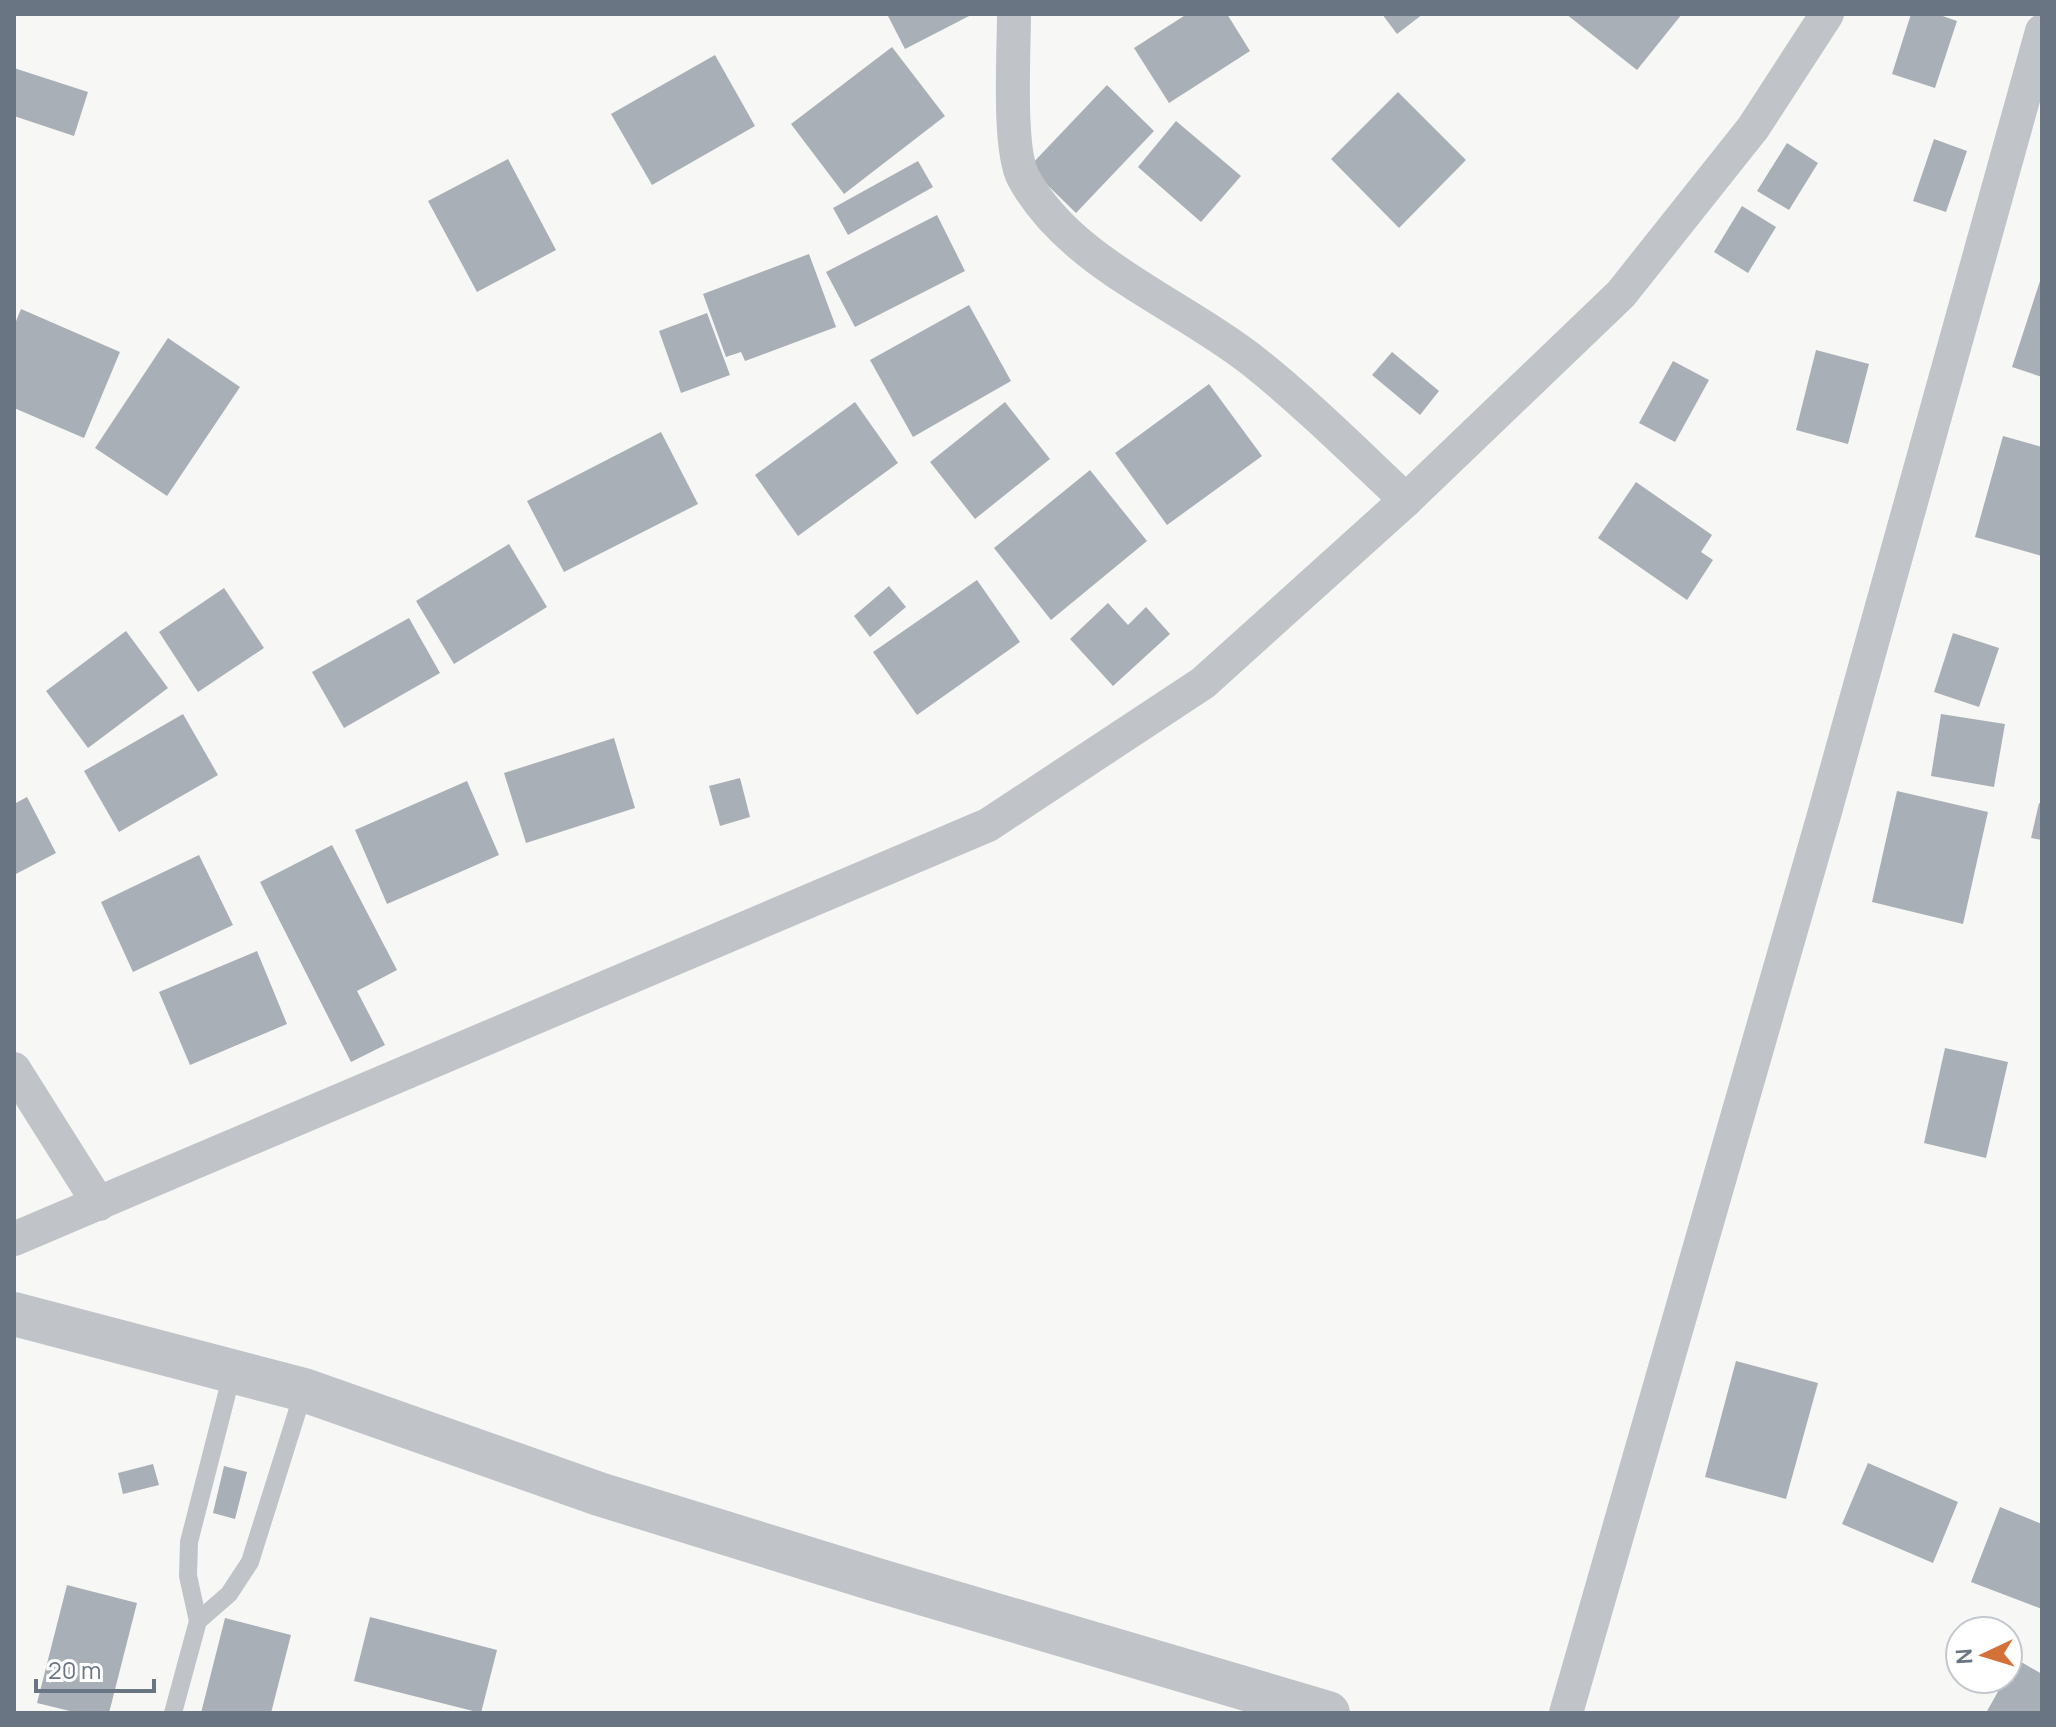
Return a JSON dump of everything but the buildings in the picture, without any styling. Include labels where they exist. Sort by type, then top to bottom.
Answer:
[{"type":"street","points":[[1014,14],[1015,148],[1022,175],[1045,208],[1084,249],[1253,361],[1406,500]]},
{"type":"street","points":[[14,1239],[988,825],[1203,683],[1406,500],[1621,294],[1753,128],[1827,14]]},
{"type":"street","points":[[1566,1713],[1816,845],[2042,31]]},
{"type":"street","points":[[14,1069],[99,1204]]},
{"type":"street","points":[[14,1314],[304,1390],[628,1503],[1328,1713]]},
{"type":"lane","points":[[173,1713],[198,1621],[188,1576],[189,1542],[233,1370]]},
{"type":"lane","points":[[198,1621],[229,1594],[250,1562],[304,1390]]}]
